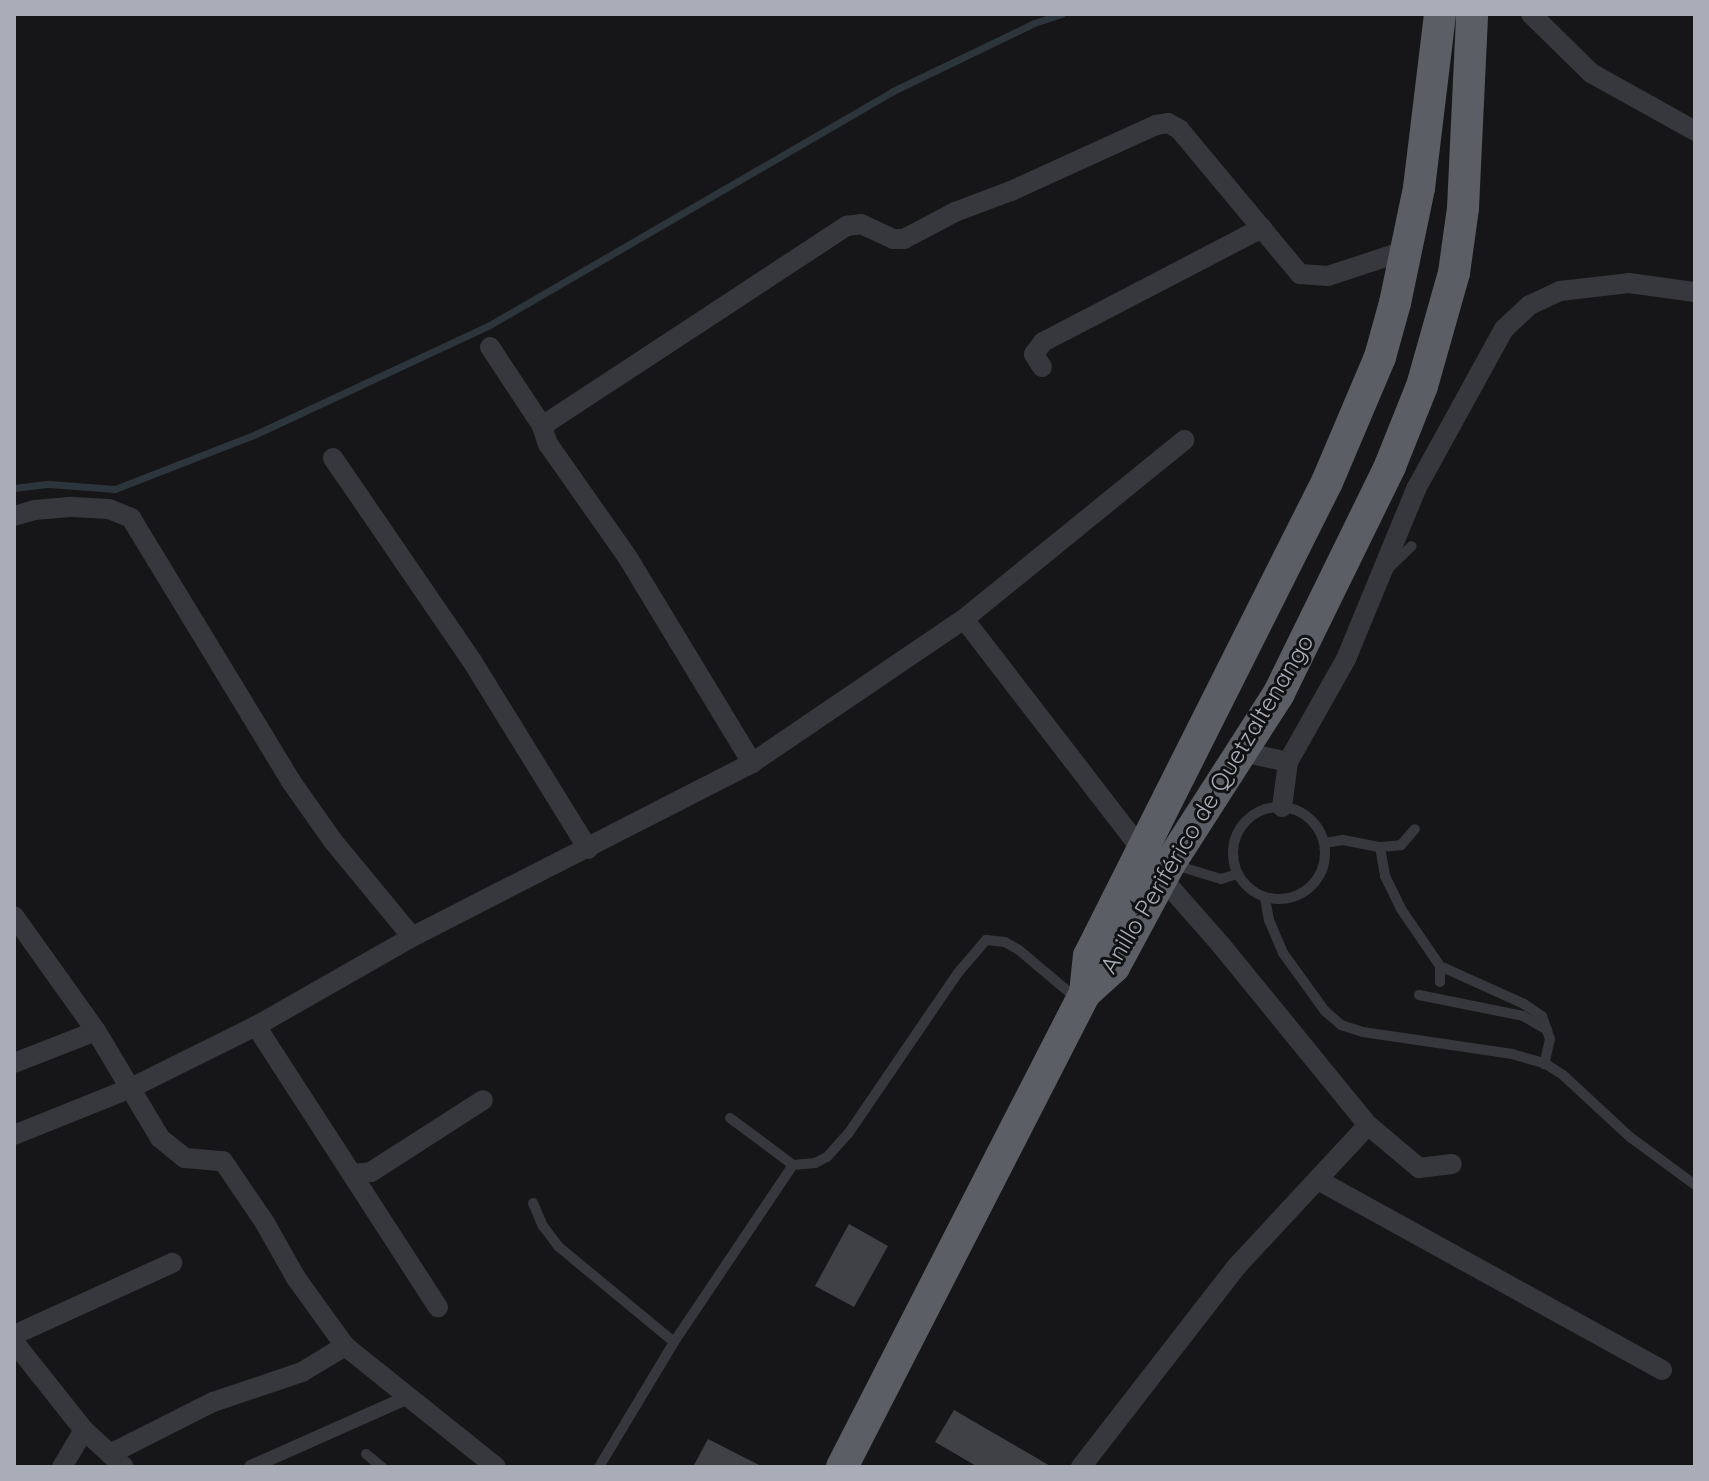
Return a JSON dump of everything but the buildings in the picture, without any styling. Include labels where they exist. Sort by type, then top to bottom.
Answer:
[{"type":"highway","name":"Anillo Periférico de Quetzaltenango","points":[[842,1467],[1083,997],[1114,967],[1238,663],[1358,413],[1380,357],[1407,250],[1419,188],[1440,14]]},
{"type":"highway","name":"Anillo Periférico de Quetzaltenango","points":[[1158,864],[1242,752],[1302,650],[1377,494],[1435,346],[1460,241],[1472,14]]},
{"type":"street","points":[[1531,14],[1591,73],[1695,131]]},
{"type":"street","points":[[542,426],[847,226],[861,224],[893,239],[904,239],[955,212],[1011,191],[1156,125],[1168,123],[1179,129],[1300,274],[1307,277],[1328,276],[1407,250]]},
{"type":"street","points":[[1042,367],[1034,354],[1043,342],[1262,228]]},
{"type":"street","points":[[1282,807],[1288,762],[1346,659],[1416,489],[1484,359],[1504,329],[1530,305],[1560,291],[1629,283],[1695,292]]},
{"type":"street","points":[[490,347],[542,426],[548,444],[628,558],[752,763]]},
{"type":"street","points":[[14,1135],[131,1088],[256,1026],[412,937],[752,763],[964,619],[1184,440]]},
{"type":"street","points":[[333,458],[472,661],[588,849]]},
{"type":"street","points":[[14,516],[35,510],[72,507],[109,509],[131,518],[290,780],[333,841],[412,937]]},
{"type":"street","points":[[964,619],[1221,945],[1368,1125],[1419,1168],[1452,1164]]},
{"type":"street","points":[[1242,752],[1288,762]]},
{"type":"street","points":[[14,916],[96,1031],[131,1088],[134,1101],[168,1148],[185,1158],[219,1159],[228,1166],[296,1278],[345,1346],[406,1398],[496,1467]]},
{"type":"street","points":[[256,1026],[345,1168],[353,1174],[438,1307]]},
{"type":"street","points":[[14,1063],[96,1031]]},
{"type":"street","points":[[353,1174],[371,1172],[483,1100]]},
{"type":"street","points":[[1083,1466],[1237,1266],[1368,1125]]},
{"type":"street","points":[[1318,1180],[1662,1370]]},
{"type":"street","points":[[172,1263],[15,1344],[84,1430],[117,1461],[213,1402],[302,1372],[345,1346]]},
{"type":"street","points":[[251,1467],[406,1398]]},
{"type":"street","points":[[62,1467],[84,1430]]},
{"type":"lane","points":[[1379,581],[1412,546]]},
{"type":"lane","points":[[1282,807],[1309,818],[1324,843],[1325,859],[1310,888],[1281,900],[1265,898],[1253,892],[1237,874],[1233,856],[1241,826],[1252,815],[1282,807]]},
{"type":"lane","points":[[1324,843],[1343,840],[1380,847],[1401,845],[1415,829]]},
{"type":"lane","points":[[1380,847],[1385,876],[1401,909],[1440,966],[1535,1009],[1542,1016],[1550,1046],[1544,1064]]},
{"type":"lane","points":[[1158,864],[1221,879],[1237,874]]},
{"type":"lane","points":[[1265,898],[1269,920],[1283,953],[1325,1011],[1341,1025],[1363,1032],[1512,1054],[1544,1064],[1563,1075],[1630,1137],[1695,1185]]},
{"type":"lane","points":[[730,1118],[793,1165],[815,1163],[838,1148],[957,974],[986,940],[995,939],[1019,950],[1083,997]]},
{"type":"lane","points":[[1440,966],[1440,982]]},
{"type":"lane","points":[[1419,995],[1523,1016],[1548,1031]]},
{"type":"lane","points":[[599,1467],[674,1342],[793,1165]]},
{"type":"lane","points":[[533,1203],[559,1247],[674,1342]]},
{"type":"lane","points":[[366,1454],[382,1467]]},
{"type":"waterway","points":[[14,488],[49,484],[115,489],[256,434],[488,326],[893,91],[1034,23],[1062,14]]}]
